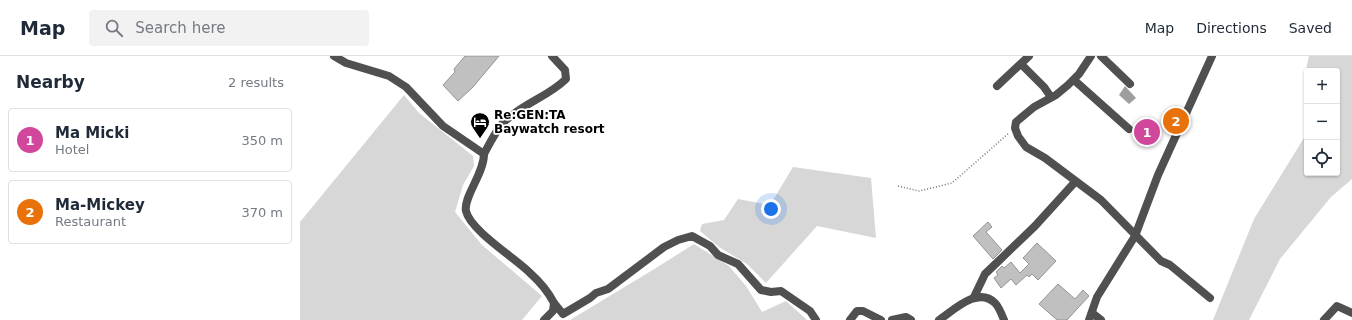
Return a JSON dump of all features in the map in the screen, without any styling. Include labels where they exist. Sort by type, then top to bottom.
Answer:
[{"type":"street","points":[[334,56],[346,63],[389,76],[406,87],[443,126],[484,154]]},
{"type":"street","points":[[552,56],[565,70],[566,79],[560,85],[515,112],[503,122],[495,134],[484,154],[484,163],[467,200],[466,211],[474,225],[529,272],[548,292],[554,303],[563,314],[596,293],[608,289],[664,248],[692,236],[710,246],[718,255],[738,264],[761,290],[771,292],[781,291],[810,311],[816,320]]},
{"type":"street","points":[[997,86],[1029,56]]},
{"type":"street","points":[[1091,56],[1074,80],[1051,98],[1034,107],[1016,122],[1015,128],[1018,136],[1026,147],[1045,158],[1101,200],[1161,261],[1170,265],[1210,298]]},
{"type":"street","points":[[1101,56],[1130,84]]},
{"type":"street","points":[[1101,320],[1090,317],[1097,297],[1135,236],[1158,174],[1212,56]]},
{"type":"street","points":[[1021,64],[1044,87],[1051,98]]},
{"type":"street","points":[[1074,80],[1129,129]]},
{"type":"street","points":[[939,320],[974,297],[985,274],[1035,226],[1075,182]]},
{"type":"street","points":[[974,297],[985,297],[995,303],[1004,320]]},
{"type":"street","points":[[544,320],[553,311],[554,303]]},
{"type":"street","points":[[1324,320],[1337,306],[1352,313]]},
{"type":"street","points":[[850,320],[857,311],[863,311],[881,320]]},
{"type":"street","points":[[892,320],[906,317],[911,320]]},
{"type":"path","points":[[898,186],[919,190],[952,183],[1015,128]]},
{"type":"shaded area","points":[[1309,56],[1352,56],[1352,179],[1331,197],[1280,259],[1249,320],[1213,320],[1254,219],[1304,138],[1304,176],[1340,176],[1340,68],[1306,68]]},
{"type":"shaded area","points":[[1125,86],[1136,98],[1129,104],[1119,95]]},
{"type":"shaded area","points":[[404,95],[419,113],[473,156],[474,166],[463,185],[455,212],[482,245],[542,296],[522,320],[300,320],[300,222]]},
{"type":"shaded area","points":[[793,167],[871,178],[876,238],[817,226],[766,283],[747,264],[719,247],[700,231],[702,224],[724,220],[738,199],[770,205]]},
{"type":"shaded area","points":[[694,244],[729,266],[746,286],[762,312],[786,301],[807,320],[570,320],[656,268]]},
{"type":"building","points":[[465,56],[499,56],[473,87],[458,101],[443,85],[455,72],[454,69]]},
{"type":"building","points":[[988,222],[992,227],[986,232],[1002,250],[993,259],[973,236]]},
{"type":"building","points":[[1037,243],[1056,261],[1038,280],[1032,274],[1029,277],[1027,275],[1016,285],[1011,279],[1001,288],[994,278],[998,275],[996,272],[1002,266],[1004,268],[1011,262],[1020,273],[1029,264],[1023,258]]},
{"type":"building","points":[[1058,284],[1075,299],[1083,290],[1089,296],[1067,320],[1057,320],[1039,304]]},
{"type":"place","name":"Ma-Mickey","points":[[1176,121]]},
{"type":"place","name":"Ma Micki","points":[[1147,132]]},
{"type":"place","name":"Re:GEN:TA Baywatch resort","points":[[480,139]]}]
